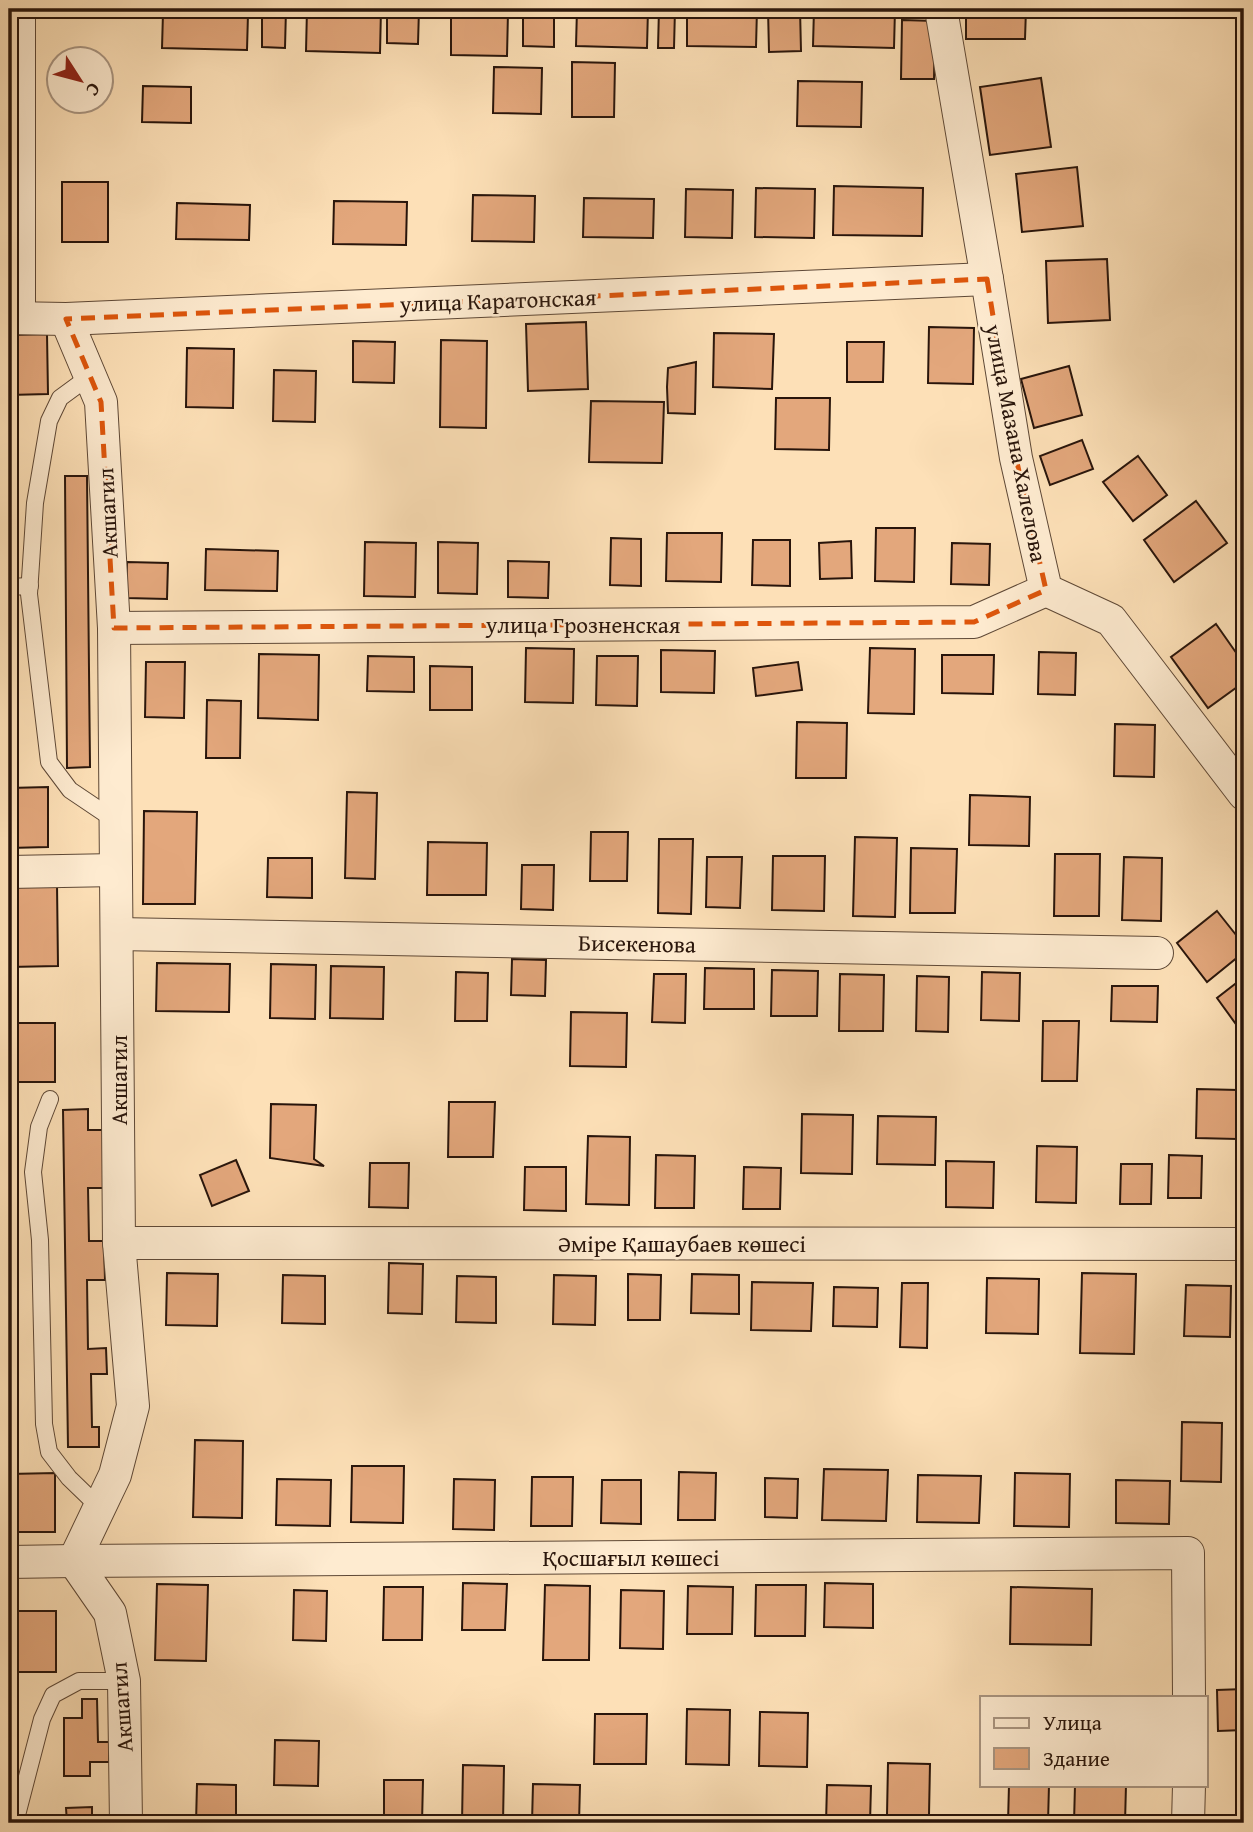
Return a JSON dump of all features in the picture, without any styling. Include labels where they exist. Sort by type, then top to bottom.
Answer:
[{"type":"street","name":"улица Мазана Халелова","points":[[941,9],[1016,458],[1046,590],[1111,620],[1244,794]]},
{"type":"street","name":"улица Каратонская","points":[[18,318],[66,319],[988,279]]},
{"type":"street","name":"Акшагил","points":[[66,319],[101,402],[114,628],[119,1243],[133,1406],[115,1475],[74,1561],[110,1613],[124,1681],[126,1823]]},
{"type":"street","name":"улица Грозненская","points":[[114,628],[974,622],[1046,590]]},
{"type":"street","points":[[9,872],[116,870]]},
{"type":"street","name":"Бисекенова","points":[[117,934],[1157,953]]},
{"type":"street","name":"Әміре Қашаубаев көшесі","points":[[119,1243],[1244,1244]]},
{"type":"street","name":"Қосшағыл көшесі","points":[[9,1562],[1188,1553],[1189,1696]]},
{"type":"street","points":[[1188,1823],[1189,1786]]},
{"type":"lane","points":[[18,318],[27,9]]},
{"type":"lane","points":[[90,376],[60,398],[49,421],[35,503],[29,594],[49,762],[70,790],[116,821]]},
{"type":"lane","points":[[9,587],[30,586]]},
{"type":"lane","points":[[50,1099],[39,1128],[33,1172],[40,1240],[44,1424],[49,1452],[69,1478],[100,1508]]},
{"type":"lane","points":[[18,1823],[16,1819],[42,1719],[53,1695],[79,1681],[124,1681]]},
{"type":"highlighted area","points":[[987,279],[1016,458],[1046,590],[974,622],[114,628],[101,402],[66,319]]},
{"type":"building","points":[[262,9],[286,9],[285,48],[262,47]]},
{"type":"building","points":[[307,9],[381,9],[380,53],[306,51]]},
{"type":"building","points":[[387,9],[419,9],[418,44],[387,43]]},
{"type":"building","points":[[523,9],[554,9],[554,47],[523,46]]},
{"type":"building","points":[[577,9],[648,9],[647,48],[576,46]]},
{"type":"building","points":[[659,9],[675,9],[674,48],[658,48]]},
{"type":"building","points":[[687,9],[757,9],[756,47],[687,46]]},
{"type":"building","points":[[768,9],[800,9],[801,51],[769,52]]},
{"type":"building","points":[[814,9],[895,9],[894,48],[813,46]]},
{"type":"building","points":[[966,9],[1026,9],[1025,39],[966,39]]},
{"type":"building","points":[[451,11],[508,12],[507,56],[451,55]]},
{"type":"building","points":[[163,13],[248,14],[247,50],[162,48]]},
{"type":"building","points":[[902,20],[935,21],[934,79],[901,79]]},
{"type":"building","points":[[572,62],[615,63],[614,117],[572,117]]},
{"type":"building","points":[[494,67],[542,68],[541,114],[493,113]]},
{"type":"building","points":[[1041,78],[1051,147],[990,155],[980,87]]},
{"type":"building","points":[[798,81],[862,82],[861,127],[797,126]]},
{"type":"building","points":[[143,86],[191,87],[191,123],[142,122]]},
{"type":"building","points":[[1077,167],[1083,226],[1022,232],[1016,174]]},
{"type":"building","points":[[62,182],[108,182],[108,242],[62,242]]},
{"type":"building","points":[[834,186],[923,188],[922,236],[833,235]]},
{"type":"building","points":[[756,188],[815,189],[814,238],[755,237]]},
{"type":"building","points":[[686,189],[733,190],[732,238],[685,237]]},
{"type":"building","points":[[473,195],[535,196],[534,242],[472,241]]},
{"type":"building","points":[[584,198],[654,199],[653,238],[583,237]]},
{"type":"building","points":[[334,201],[407,202],[406,245],[333,244]]},
{"type":"building","points":[[177,203],[250,205],[249,240],[176,239]]},
{"type":"building","points":[[1107,259],[1110,320],[1048,323],[1046,261]]},
{"type":"building","points":[[586,322],[588,389],[528,391],[526,324]]},
{"type":"building","points":[[929,327],[974,328],[973,384],[928,383]]},
{"type":"building","points":[[714,333],[774,334],[772,389],[713,387]]},
{"type":"building","points":[[47,334],[48,394],[9,395],[9,335]]},
{"type":"building","points":[[441,340],[487,341],[486,428],[440,427]]},
{"type":"building","points":[[353,341],[395,342],[394,383],[353,382]]},
{"type":"building","points":[[847,342],[884,342],[883,382],[847,382]]},
{"type":"building","points":[[187,348],[234,349],[233,408],[186,407]]},
{"type":"building","points":[[696,362],[695,414],[668,413],[668,368]]},
{"type":"building","points":[[1069,366],[1082,415],[1034,428],[1021,379]]},
{"type":"building","points":[[274,370],[316,371],[315,422],[273,421]]},
{"type":"building","points":[[776,398],[830,398],[829,450],[775,449]]},
{"type":"building","points":[[591,401],[664,402],[662,463],[589,462]]},
{"type":"building","points":[[1082,440],[1093,469],[1050,485],[1040,456]]},
{"type":"building","points":[[1138,456],[1167,495],[1133,521],[1103,482]]},
{"type":"building","points":[[65,476],[87,476],[90,767],[67,768]]},
{"type":"building","points":[[1196,501],[1227,543],[1174,582],[1144,540]]},
{"type":"building","points":[[876,528],[915,528],[914,582],[875,581]]},
{"type":"building","points":[[667,533],[722,533],[721,582],[666,581]]},
{"type":"building","points":[[611,538],[641,539],[641,586],[610,585]]},
{"type":"building","points":[[753,540],[790,540],[790,586],[752,585]]},
{"type":"building","points":[[851,541],[852,578],[820,579],[819,543]]},
{"type":"building","points":[[365,542],[416,543],[415,597],[364,596]]},
{"type":"building","points":[[438,542],[478,543],[477,594],[438,593]]},
{"type":"building","points":[[952,543],[990,544],[989,585],[951,584]]},
{"type":"building","points":[[206,549],[278,551],[277,591],[205,590]]},
{"type":"building","points":[[508,561],[549,562],[548,598],[508,597]]},
{"type":"building","points":[[127,562],[168,563],[167,599],[126,598]]},
{"type":"building","points":[[1216,624],[1244,664],[1244,682],[1208,708],[1171,657]]},
{"type":"building","points":[[526,648],[574,649],[573,703],[525,702]]},
{"type":"building","points":[[870,648],[915,649],[914,714],[868,713]]},
{"type":"building","points":[[661,650],[715,651],[714,693],[661,692]]},
{"type":"building","points":[[1039,652],[1076,653],[1075,695],[1038,694]]},
{"type":"building","points":[[259,654],[319,655],[318,720],[258,718]]},
{"type":"building","points":[[942,655],[994,655],[993,694],[942,693]]},
{"type":"building","points":[[368,656],[414,657],[414,692],[367,691]]},
{"type":"building","points":[[597,656],[638,656],[637,706],[596,705]]},
{"type":"building","points":[[146,662],[185,662],[184,718],[145,717]]},
{"type":"building","points":[[798,662],[802,690],[756,696],[753,668]]},
{"type":"building","points":[[430,666],[472,667],[472,710],[430,710]]},
{"type":"building","points":[[207,700],[241,701],[240,758],[206,758]]},
{"type":"building","points":[[797,722],[847,723],[846,778],[796,778]]},
{"type":"building","points":[[1115,724],[1155,725],[1154,777],[1114,776]]},
{"type":"building","points":[[48,787],[48,847],[9,848],[9,788]]},
{"type":"building","points":[[347,792],[377,793],[375,879],[345,878]]},
{"type":"building","points":[[970,795],[1030,797],[1029,846],[969,845]]},
{"type":"building","points":[[144,811],[197,812],[195,904],[143,904]]},
{"type":"building","points":[[591,832],[628,832],[627,881],[590,881]]},
{"type":"building","points":[[855,837],[897,838],[895,917],[853,916]]},
{"type":"building","points":[[659,839],[693,839],[691,914],[658,913]]},
{"type":"building","points":[[428,842],[487,843],[486,895],[427,895]]},
{"type":"building","points":[[911,848],[957,849],[955,913],[910,913]]},
{"type":"building","points":[[1055,854],[1100,854],[1099,916],[1054,916]]},
{"type":"building","points":[[773,856],[825,856],[824,911],[772,910]]},
{"type":"building","points":[[707,857],[742,857],[740,908],[706,907]]},
{"type":"building","points":[[1124,857],[1162,858],[1161,921],[1122,920]]},
{"type":"building","points":[[268,858],[312,858],[312,898],[267,897]]},
{"type":"building","points":[[522,865],[554,865],[553,910],[521,909]]},
{"type":"building","points":[[57,884],[58,966],[9,967],[9,885]]},
{"type":"building","points":[[1217,911],[1244,945],[1244,952],[1207,982],[1177,943]]},
{"type":"building","points":[[512,959],[546,960],[545,996],[511,995]]},
{"type":"building","points":[[157,963],[230,964],[229,1012],[156,1011]]},
{"type":"building","points":[[271,964],[316,965],[315,1019],[270,1018]]},
{"type":"building","points":[[331,966],[384,967],[383,1019],[330,1018]]},
{"type":"building","points":[[705,968],[754,969],[754,1009],[704,1009]]},
{"type":"building","points":[[772,970],[818,971],[817,1016],[771,1016]]},
{"type":"building","points":[[456,972],[488,973],[487,1021],[455,1021]]},
{"type":"building","points":[[982,972],[1020,973],[1019,1021],[981,1020]]},
{"type":"building","points":[[654,974],[686,974],[685,1023],[652,1022]]},
{"type":"building","points":[[840,974],[884,975],[883,1031],[839,1031]]},
{"type":"building","points":[[917,976],[949,977],[948,1032],[916,1031]]},
{"type":"building","points":[[1244,977],[1244,1022],[1238,1027],[1217,998]]},
{"type":"building","points":[[1112,986],[1158,986],[1157,1022],[1111,1021]]},
{"type":"building","points":[[571,1012],[627,1013],[626,1067],[570,1066]]},
{"type":"building","points":[[1043,1021],[1079,1021],[1077,1081],[1042,1081]]},
{"type":"building","points":[[9,1023],[55,1023],[55,1082],[9,1082]]},
{"type":"building","points":[[1197,1089],[1238,1090],[1237,1139],[1196,1138]]},
{"type":"building","points":[[449,1102],[495,1102],[493,1157],[448,1157]]},
{"type":"building","points":[[271,1104],[316,1105],[314,1159],[324,1166],[270,1158]]},
{"type":"building","points":[[88,1109],[88,1130],[103,1130],[104,1188],[88,1188],[89,1241],[104,1241],[105,1280],[87,1280],[88,1349],[106,1348],[107,1374],[91,1374],[92,1427],[99,1427],[99,1447],[68,1447],[63,1110]]},
{"type":"building","points":[[802,1114],[853,1115],[852,1174],[801,1173]]},
{"type":"building","points":[[878,1116],[936,1117],[935,1165],[877,1164]]},
{"type":"building","points":[[588,1136],[630,1137],[629,1205],[586,1204]]},
{"type":"building","points":[[1037,1146],[1077,1147],[1076,1203],[1036,1202]]},
{"type":"building","points":[[656,1155],[695,1156],[694,1208],[655,1208]]},
{"type":"building","points":[[1169,1155],[1202,1156],[1201,1198],[1168,1198]]},
{"type":"building","points":[[236,1160],[249,1191],[212,1206],[200,1175]]},
{"type":"building","points":[[946,1161],[994,1162],[993,1208],[946,1207]]},
{"type":"building","points":[[370,1163],[409,1163],[408,1208],[369,1207]]},
{"type":"building","points":[[1121,1164],[1152,1164],[1151,1204],[1120,1204]]},
{"type":"building","points":[[525,1167],[566,1167],[566,1211],[524,1210]]},
{"type":"building","points":[[744,1167],[781,1168],[780,1209],[743,1209]]},
{"type":"building","points":[[389,1263],[423,1264],[422,1314],[388,1313]]},
{"type":"building","points":[[167,1273],[218,1274],[217,1326],[166,1325]]},
{"type":"building","points":[[1082,1273],[1136,1274],[1134,1354],[1080,1353]]},
{"type":"building","points":[[628,1274],[661,1275],[660,1320],[628,1320]]},
{"type":"building","points":[[692,1274],[739,1275],[739,1314],[691,1313]]},
{"type":"building","points":[[283,1275],[325,1276],[325,1324],[282,1323]]},
{"type":"building","points":[[554,1275],[596,1276],[595,1325],[553,1324]]},
{"type":"building","points":[[457,1276],[496,1277],[496,1323],[456,1322]]},
{"type":"building","points":[[987,1278],[1039,1279],[1038,1334],[986,1333]]},
{"type":"building","points":[[752,1282],[813,1283],[811,1331],[751,1330]]},
{"type":"building","points":[[902,1283],[928,1283],[927,1348],[900,1347]]},
{"type":"building","points":[[1186,1285],[1231,1286],[1230,1337],[1184,1336]]},
{"type":"building","points":[[834,1287],[878,1288],[877,1327],[833,1326]]},
{"type":"building","points":[[1240,1352],[1244,1352],[1244,1403],[1239,1402]]},
{"type":"building","points":[[1182,1422],[1222,1423],[1221,1482],[1181,1481]]},
{"type":"building","points":[[195,1440],[243,1441],[242,1518],[193,1517]]},
{"type":"building","points":[[352,1466],[404,1466],[403,1523],[351,1522]]},
{"type":"building","points":[[824,1469],[888,1470],[886,1521],[822,1520]]},
{"type":"building","points":[[679,1472],[716,1473],[715,1520],[678,1520]]},
{"type":"building","points":[[55,1473],[55,1532],[9,1532],[9,1474]]},
{"type":"building","points":[[1015,1473],[1070,1474],[1069,1527],[1014,1526]]},
{"type":"building","points":[[918,1475],[981,1476],[979,1523],[917,1522]]},
{"type":"building","points":[[532,1477],[573,1477],[572,1526],[531,1526]]},
{"type":"building","points":[[765,1478],[798,1479],[797,1518],[765,1517]]},
{"type":"building","points":[[277,1479],[331,1480],[330,1526],[276,1525]]},
{"type":"building","points":[[454,1479],[495,1480],[494,1530],[453,1529]]},
{"type":"building","points":[[602,1480],[641,1480],[641,1524],[601,1523]]},
{"type":"building","points":[[1116,1480],[1170,1481],[1169,1524],[1116,1523]]},
{"type":"building","points":[[463,1583],[507,1584],[505,1630],[462,1630]]},
{"type":"building","points":[[825,1583],[873,1584],[873,1628],[824,1627]]},
{"type":"building","points":[[157,1584],[208,1585],[206,1661],[155,1660]]},
{"type":"building","points":[[545,1585],[590,1586],[589,1660],[543,1660]]},
{"type":"building","points":[[756,1585],[806,1585],[805,1636],[755,1636]]},
{"type":"building","points":[[688,1586],[733,1587],[732,1634],[687,1634]]},
{"type":"building","points":[[384,1587],[423,1587],[422,1640],[383,1640]]},
{"type":"building","points":[[1011,1587],[1092,1589],[1091,1645],[1010,1644]]},
{"type":"building","points":[[294,1590],[327,1591],[326,1641],[293,1640]]},
{"type":"building","points":[[621,1590],[664,1591],[663,1649],[620,1648]]},
{"type":"building","points":[[9,1611],[56,1611],[56,1672],[9,1672]]},
{"type":"building","points":[[1239,1638],[1244,1638],[1244,1677],[1240,1677]]},
{"type":"building","points":[[1244,1689],[1244,1730],[1218,1731],[1217,1690]]},
{"type":"building","points":[[82,1699],[97,1699],[98,1742],[109,1742],[109,1762],[90,1762],[90,1776],[64,1776],[64,1718],[82,1718]]},
{"type":"building","points":[[687,1709],[730,1710],[729,1765],[686,1764]]},
{"type":"building","points":[[760,1712],[808,1713],[807,1767],[759,1766]]},
{"type":"building","points":[[595,1714],[647,1714],[646,1764],[594,1764]]},
{"type":"building","points":[[275,1740],[319,1741],[318,1786],[274,1785]]},
{"type":"building","points":[[888,1763],[930,1764],[929,1815],[887,1815]]},
{"type":"building","points":[[463,1765],[504,1766],[503,1823],[462,1823]]},
{"type":"building","points":[[384,1780],[423,1780],[422,1823],[384,1823]]},
{"type":"building","points":[[197,1784],[236,1785],[236,1823],[196,1823]]},
{"type":"building","points":[[533,1784],[580,1785],[579,1823],[532,1823]]},
{"type":"building","points":[[827,1785],[871,1786],[870,1823],[826,1823]]},
{"type":"building","points":[[1009,1786],[1049,1786],[1048,1823],[1008,1823]]},
{"type":"building","points":[[1075,1786],[1126,1786],[1125,1823],[1074,1823]]},
{"type":"building","points":[[92,1807],[92,1823],[67,1823],[66,1808]]}]
